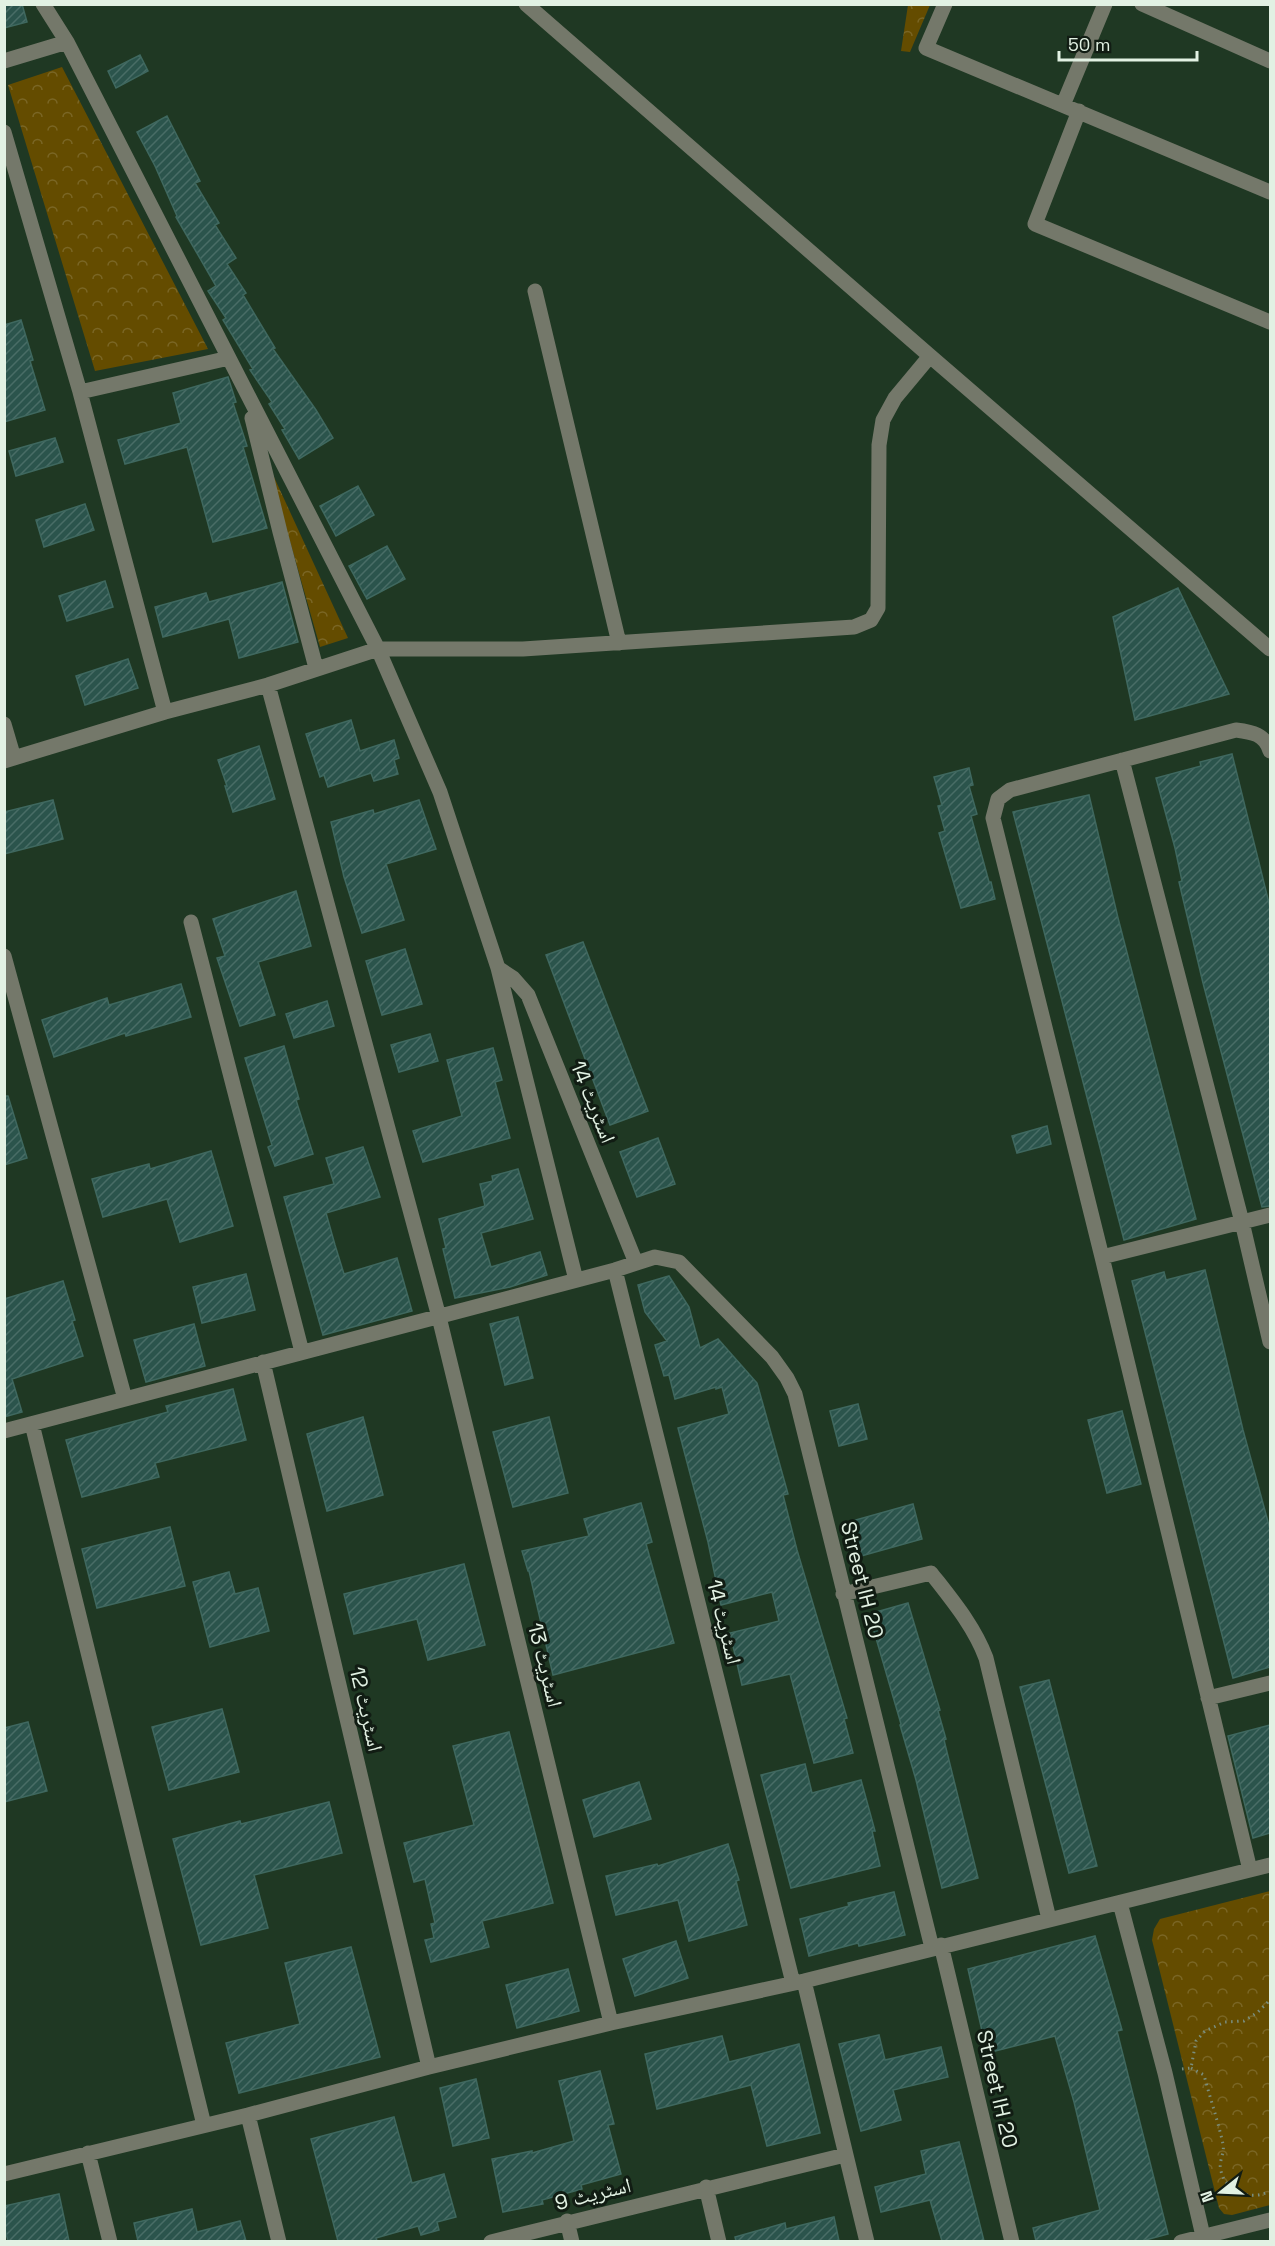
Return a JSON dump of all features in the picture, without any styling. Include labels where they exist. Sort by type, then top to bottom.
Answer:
[{"type":"street","points":[[43,4],[67,42],[378,649],[440,792],[498,968],[576,1280]]},
{"type":"street","points":[[526,4],[930,357],[1270,649]]},
{"type":"street","points":[[945,4],[927,48],[1270,192]]},
{"type":"street","points":[[1063,105],[1105,4]]},
{"type":"street","points":[[1142,4],[1270,61]]},
{"type":"street","points":[[4,62],[67,42]]},
{"type":"street","points":[[1079,111],[1035,224],[1270,322]]},
{"type":"street","points":[[4,132],[81,392],[165,712]]},
{"type":"street","points":[[535,291],[619,643]]},
{"type":"street","points":[[4,724],[9,759],[268,684],[378,649],[523,649],[854,627],[872,620],[878,608],[879,446],[883,420],[895,398],[930,357]]},
{"type":"street","points":[[81,392],[229,358]]},
{"type":"street","points":[[247,396],[279,532],[316,668]]},
{"type":"street","name":"اسٹریٹ 13","points":[[268,684],[439,1317],[611,2023]]},
{"type":"street","points":[[1250,1870],[993,818],[998,799],[1010,790],[1236,730],[1256,732],[1269,748]]},
{"type":"street","points":[[1122,760],[1242,1222],[1270,1342]]},
{"type":"street","points":[[191,922],[302,1353]]},
{"type":"street","points":[[4,956],[125,1399]]},
{"type":"street","name":"اسٹریٹ 14","points":[[498,968],[513,978],[528,994],[636,1263]]},
{"type":"street","points":[[1102,1257],[1270,1215]]},
{"type":"street","name":"Street IH 20","points":[[636,1263],[655,1257],[679,1262],[772,1357],[788,1378],[795,1394],[843,1594],[1012,2241]]},
{"type":"street","points":[[4,1431],[636,1263]]},
{"type":"street","name":"اسٹریٹ 14","points":[[615,1270],[867,2241]]},
{"type":"street","name":"اسٹریٹ 12","points":[[263,1362],[429,2067]]},
{"type":"street","points":[[32,1424],[204,2125]]},
{"type":"street","points":[[843,1594],[931,1573],[962,1613],[986,1658],[1049,1919]]},
{"type":"street","points":[[1208,1698],[1270,1683]]},
{"type":"street","points":[[4,2174],[248,2115],[429,2067],[611,2023],[798,1982],[1270,1865]]},
{"type":"street","points":[[1120,1903],[1165,2073],[1203,2236]]},
{"type":"street","points":[[248,2115],[279,2241]]},
{"type":"street","points":[[88,2153],[110,2241]]},
{"type":"street","name":"اسٹریٹ 9","points":[[491,2241],[845,2155]]},
{"type":"street","points":[[706,2187],[719,2241]]},
{"type":"street","points":[[1181,2241],[1270,2220]]},
{"type":"street","points":[[567,2221],[572,2241]]},
{"type":"path","points":[[1191,2068],[1196,2042],[1206,2031],[1225,2022],[1244,2021],[1270,2000]]},
{"type":"path","points":[[1165,2073],[1191,2068],[1204,2075],[1224,2147],[1220,2170],[1224,2178],[1231,2188],[1242,2194],[1254,2196],[1270,2191]]},
{"type":"green space","points":[[908,5],[930,5],[910,52],[901,51]]},
{"type":"green space","points":[[62,67],[208,349],[95,371],[8,85]]},
{"type":"green space","points":[[268,464],[348,638],[320,647]]},
{"type":"green space","points":[[1270,1891],[1270,2205],[1232,2215],[1224,2214],[1219,2208],[1152,1940],[1154,1929],[1160,1919]]},
{"type":"building","points":[[4,4],[22,4],[27,22],[4,28]]},
{"type":"building","points":[[140,55],[148,71],[116,88],[108,71]]},
{"type":"building","points":[[167,116],[200,181],[195,183],[219,223],[215,225],[236,258],[227,264],[246,293],[243,295],[275,348],[273,349],[333,438],[299,459],[282,430],[285,429],[269,404],[272,402],[250,370],[253,369],[223,320],[226,318],[208,291],[216,286],[176,217],[155,166],[137,132]]},
{"type":"building","points":[[21,320],[33,360],[30,361],[45,410],[4,422],[4,325]]},
{"type":"building","points":[[228,377],[236,402],[233,403],[247,446],[243,447],[267,528],[213,542],[187,447],[125,464],[118,440],[181,423],[173,393]]},
{"type":"building","points":[[55,438],[63,462],[16,476],[9,451]]},
{"type":"building","points":[[358,486],[374,515],[336,536],[320,506]]},
{"type":"building","points":[[85,504],[94,530],[44,547],[36,520]]},
{"type":"building","points":[[387,546],[405,579],[367,599],[349,566]]},
{"type":"building","points":[[105,581],[113,607],[67,621],[59,596]]},
{"type":"building","points":[[282,582],[298,642],[239,658],[229,619],[163,637],[155,607],[206,593],[209,602]]},
{"type":"building","points":[[1178,588],[1229,694],[1135,720],[1113,617]]},
{"type":"building","points":[[128,659],[138,688],[85,705],[76,676]]},
{"type":"building","points":[[351,720],[360,751],[394,740],[399,758],[394,760],[398,774],[374,781],[371,773],[328,787],[324,775],[320,777],[306,734]]},
{"type":"building","points":[[259,746],[275,799],[233,812],[218,760]]},
{"type":"building","points":[[1232,754],[1270,907],[1270,1206],[1262,1207],[1203,983],[1179,882],[1182,881],[1175,848],[1156,778],[1201,766],[1200,762]]},
{"type":"building","points":[[969,768],[973,785],[969,786],[977,814],[971,816],[995,899],[961,908],[939,833],[945,831],[938,806],[942,805],[934,777]]},
{"type":"building","points":[[1089,795],[1118,918],[1196,1219],[1124,1240],[1013,812]]},
{"type":"building","points":[[53,800],[63,839],[4,854],[4,812]]},
{"type":"building","points":[[419,800],[436,849],[386,864],[404,920],[362,933],[344,877],[331,822],[373,810],[374,814]]},
{"type":"building","points":[[296,891],[311,946],[258,962],[275,1015],[240,1026],[217,958],[225,956],[213,919]]},
{"type":"building","points":[[583,942],[648,1111],[610,1125],[546,955]]},
{"type":"building","points":[[405,949],[422,1004],[382,1015],[366,961]]},
{"type":"building","points":[[181,984],[191,1017],[126,1036],[125,1033],[54,1057],[42,1020],[107,998],[109,1005]]},
{"type":"building","points":[[327,1001],[334,1026],[294,1038],[286,1014]]},
{"type":"building","points":[[430,1034],[438,1061],[399,1072],[391,1045]]},
{"type":"building","points":[[284,1046],[299,1099],[296,1100],[313,1154],[275,1166],[268,1147],[272,1145],[245,1058]]},
{"type":"building","points":[[493,1048],[502,1080],[495,1082],[510,1138],[423,1162],[413,1131],[462,1116],[447,1060]]},
{"type":"building","points":[[4,1096],[8,1096],[27,1158],[4,1165]]},
{"type":"building","points":[[1047,1126],[1051,1144],[1017,1153],[1012,1136]]},
{"type":"building","points":[[658,1138],[675,1184],[637,1197],[620,1152]]},
{"type":"building","points":[[363,1147],[380,1197],[326,1213],[335,1245],[344,1274],[397,1258],[412,1311],[323,1335],[284,1197],[334,1184],[326,1158]]},
{"type":"building","points":[[211,1151],[233,1226],[180,1242],[167,1199],[103,1217],[92,1179],[149,1164],[150,1169]]},
{"type":"building","points":[[518,1169],[533,1219],[481,1233],[491,1267],[540,1252],[547,1275],[510,1287],[455,1298],[443,1249],[446,1248],[439,1219],[485,1206],[480,1184],[493,1181],[492,1176]]},
{"type":"building","points":[[1205,1270],[1243,1430],[1270,1529],[1270,1667],[1233,1678],[1132,1281],[1164,1272],[1166,1280]]},
{"type":"building","points":[[246,1274],[255,1310],[202,1323],[193,1287]]},
{"type":"building","points":[[669,1276],[689,1307],[700,1348],[718,1339],[757,1383],[788,1494],[783,1495],[797,1550],[847,1718],[844,1719],[853,1753],[814,1763],[790,1674],[742,1685],[730,1633],[779,1621],[772,1592],[721,1605],[708,1542],[678,1428],[729,1414],[722,1387],[675,1399],[669,1375],[664,1376],[655,1345],[667,1341],[645,1312],[638,1285]]},
{"type":"building","points":[[63,1281],[83,1356],[12,1379],[22,1412],[4,1417],[4,1299]]},
{"type":"building","points":[[518,1317],[533,1378],[505,1385],[490,1324]]},
{"type":"building","points":[[194,1324],[205,1366],[146,1382],[134,1340]]},
{"type":"building","points":[[233,1389],[246,1440],[155,1463],[159,1477],[82,1497],[66,1440],[168,1412],[166,1406]]},
{"type":"building","points":[[858,1404],[867,1439],[839,1446],[830,1411]]},
{"type":"building","points":[[1122,1411],[1141,1484],[1107,1493],[1088,1420]]},
{"type":"building","points":[[363,1417],[383,1495],[327,1511],[307,1434]]},
{"type":"building","points":[[549,1417],[568,1493],[513,1507],[493,1432]]},
{"type":"building","points":[[641,1503],[652,1542],[646,1544],[674,1643],[553,1675],[529,1571],[522,1551],[589,1536],[584,1519]]},
{"type":"building","points":[[913,1504],[922,1539],[861,1556],[852,1521]]},
{"type":"building","points":[[170,1527],[185,1586],[97,1608],[82,1549]]},
{"type":"building","points":[[464,1564],[485,1645],[428,1660],[417,1619],[354,1634],[344,1594]]},
{"type":"building","points":[[229,1572],[235,1594],[258,1588],[269,1631],[210,1647],[193,1582]]},
{"type":"building","points":[[908,1603],[940,1710],[938,1711],[946,1739],[944,1740],[978,1878],[942,1888],[916,1780],[869,1614]]},
{"type":"building","points":[[1049,1680],[1097,1866],[1069,1873],[1020,1687]]},
{"type":"building","points":[[222,1709],[239,1772],[169,1790],[152,1727]]},
{"type":"building","points":[[28,1722],[47,1791],[4,1802],[4,1728]]},
{"type":"building","points":[[1270,1725],[1270,1833],[1253,1838],[1228,1736]]},
{"type":"building","points":[[509,1732],[553,1903],[482,1921],[489,1947],[431,1962],[425,1940],[434,1938],[431,1924],[435,1923],[425,1879],[414,1882],[404,1843],[474,1825],[453,1746]]},
{"type":"building","points":[[805,1764],[812,1793],[861,1780],[875,1831],[872,1831],[880,1866],[791,1888],[761,1775]]},
{"type":"building","points":[[639,1782],[651,1819],[594,1837],[583,1800]]},
{"type":"building","points":[[329,1802],[342,1853],[254,1875],[268,1928],[201,1945],[173,1839],[240,1821],[241,1824]]},
{"type":"building","points":[[728,1844],[739,1880],[736,1881],[747,1925],[689,1941],[678,1900],[616,1915],[606,1876],[657,1864],[658,1866]]},
{"type":"building","points":[[894,1892],[905,1935],[859,1946],[858,1943],[809,1956],[800,1919],[849,1906],[848,1903]]},
{"type":"building","points":[[1095,1936],[1122,2030],[1117,2031],[1168,2234],[1142,2241],[1036,2241],[1033,2228],[1100,2210],[1074,2102],[1055,2036],[987,2053],[968,1969]]},
{"type":"building","points":[[676,1941],[688,1978],[635,1996],[623,1959]]},
{"type":"building","points":[[351,1947],[380,2057],[239,2093],[226,2043],[300,2024],[285,1963]]},
{"type":"building","points":[[568,1969],[579,2011],[517,2028],[506,1985]]},
{"type":"building","points":[[879,2035],[885,2060],[941,2047],[948,2077],[893,2090],[901,2120],[861,2131],[839,2044]]},
{"type":"building","points":[[722,2036],[729,2062],[799,2044],[820,2133],[767,2146],[751,2085],[657,2109],[645,2054]]},
{"type":"building","points":[[600,2071],[614,2124],[608,2125],[621,2174],[581,2185],[582,2189],[542,2200],[543,2204],[503,2212],[492,2159],[532,2151],[532,2153],[574,2141],[559,2081]]},
{"type":"building","points":[[476,2079],[489,2138],[453,2146],[440,2088]]},
{"type":"building","points":[[394,2117],[412,2183],[444,2174],[456,2217],[437,2222],[439,2230],[421,2235],[418,2226],[376,2238],[377,2241],[338,2241],[311,2139]]},
{"type":"building","points":[[959,2142],[984,2241],[942,2241],[930,2200],[881,2212],[875,2187],[926,2174],[921,2151]]},
{"type":"building","points":[[59,2194],[69,2241],[8,2241],[4,2226],[4,2206]]},
{"type":"building","points":[[192,2209],[197,2232],[240,2221],[246,2241],[138,2241],[134,2223]]},
{"type":"building","points":[[834,2217],[839,2241],[736,2241],[735,2237],[785,2223],[786,2229]]}]
